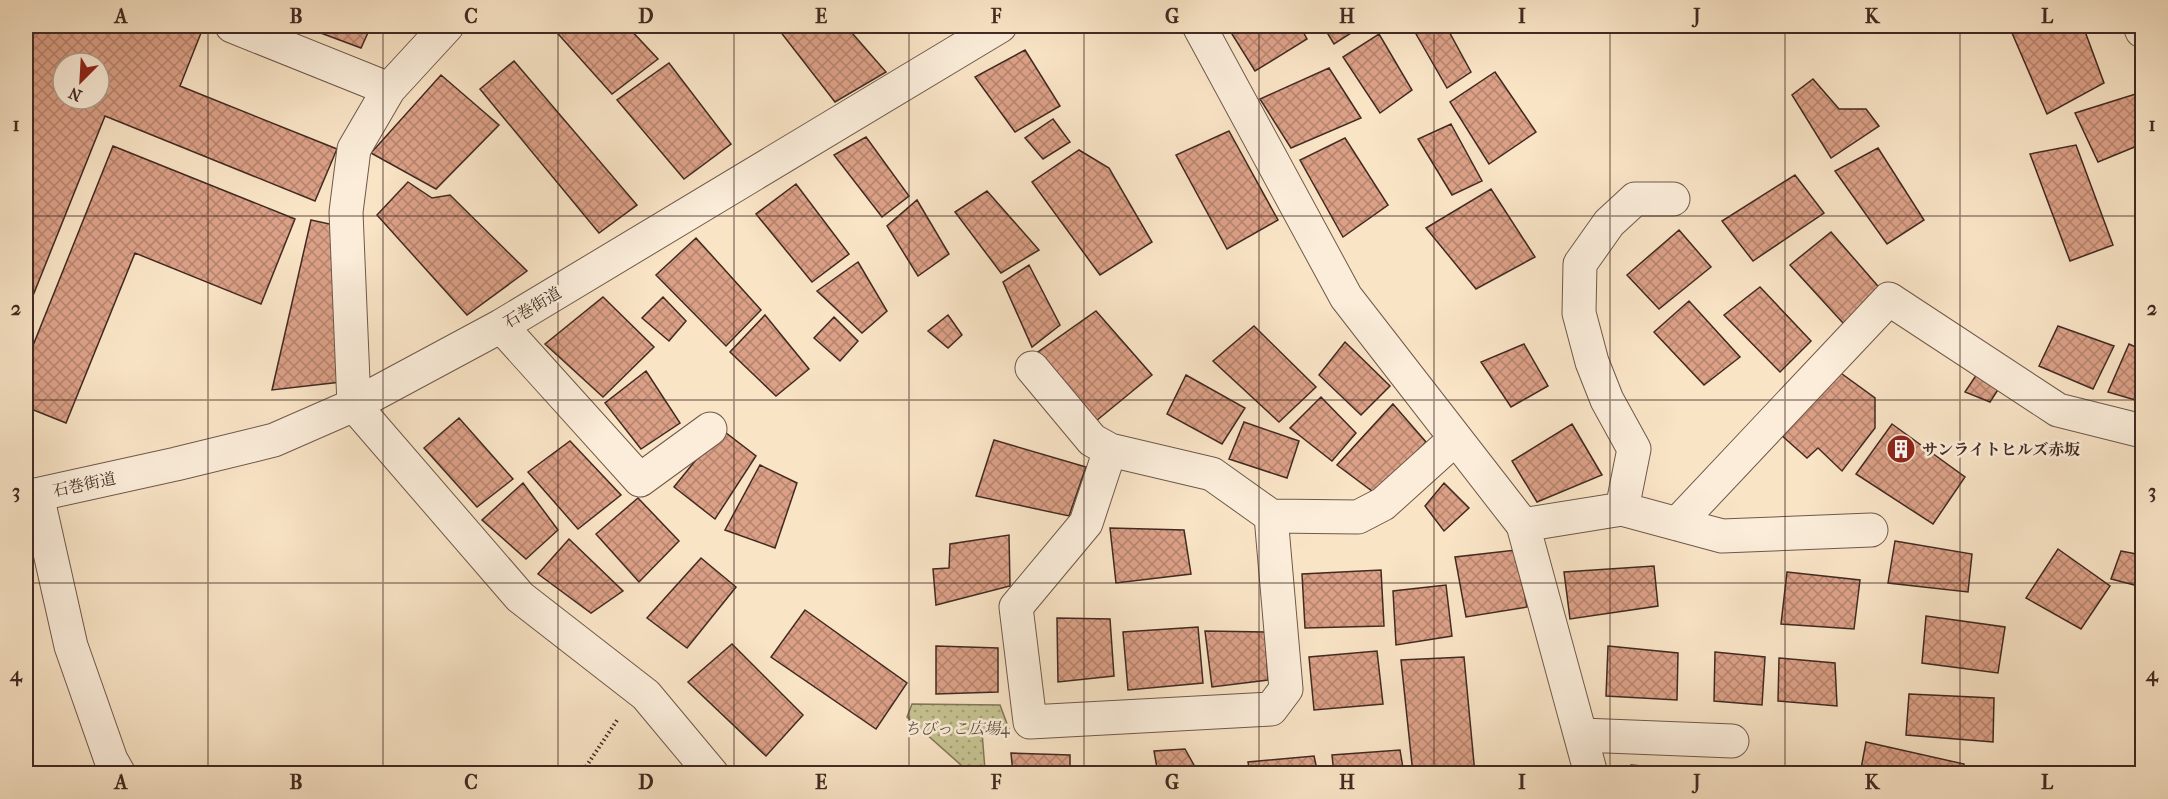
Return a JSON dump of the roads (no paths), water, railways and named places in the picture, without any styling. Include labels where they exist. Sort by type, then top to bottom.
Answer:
[{"type":"street","points":[[232,26],[389,89]]},
{"type":"street","points":[[447,26],[389,89],[354,149],[346,212],[354,405],[520,597],[646,695],[712,774]]},
{"type":"street","name":"石巻街道","points":[[31,496],[274,440],[354,405],[501,326],[1000,26]]},
{"type":"street","points":[[1199,26],[1346,297],[1523,525],[1591,774]]},
{"type":"street","points":[[2140,26],[2142,31]]},
{"type":"street","points":[[1622,510],[1634,449],[1607,400],[1592,362],[1579,313],[1580,264],[1609,223],[1635,200],[1673,199]]},
{"type":"street","points":[[1677,524],[1889,299],[2058,410],[2142,431]]},
{"type":"street","points":[[501,326],[640,480],[710,429]]},
{"type":"street","points":[[1032,368],[1092,440],[1110,450],[1212,474],[1271,516],[1358,517],[1383,504],[1455,439]]},
{"type":"street","points":[[1110,450],[1086,523],[1016,608],[1030,722],[1271,709],[1286,689],[1271,516]]},
{"type":"street","points":[[31,496],[71,646],[111,760],[119,774]]},
{"type":"street","points":[[1523,525],[1622,510],[1722,536],[1871,530]]},
{"type":"street","points":[[1582,735],[1732,741]]},
{"type":"place","name":"サンライトヒルズ赤坂","points":[[1901,449]]},
{"type":"park label","name":"ちびっこ広場4","points":[[957,728]]}]
